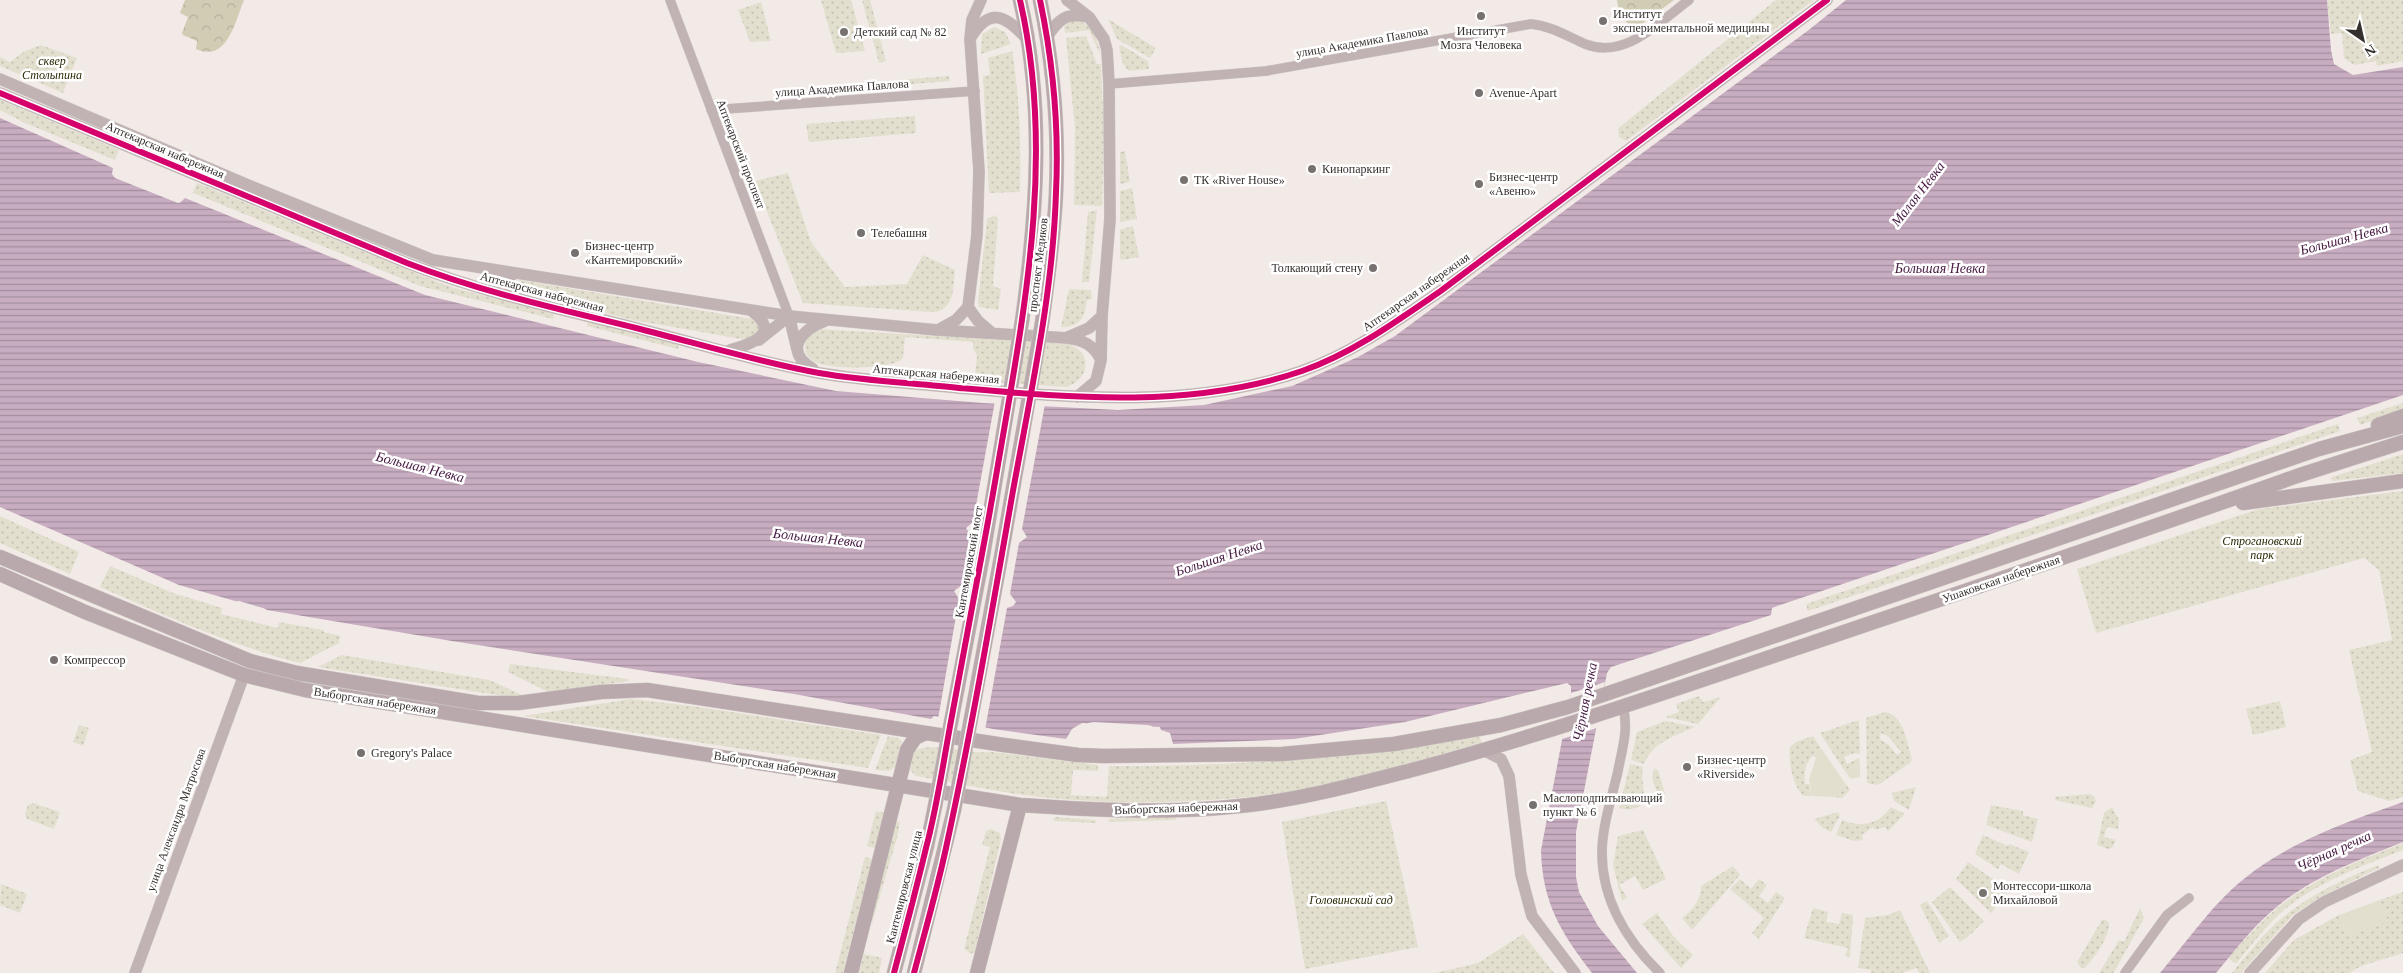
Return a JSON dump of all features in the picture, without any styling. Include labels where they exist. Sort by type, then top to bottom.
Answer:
[{"type":"main road","name":"проспект Медиков","points":[[1020,0],[1028,40],[1035,108],[1037,179],[1032,248],[1022,321]]},
{"type":"main road","name":"проспект Медиков","points":[[914,973],[954,810],[1042,323],[1056,194],[1055,115],[1047,37],[1040,0]]},
{"type":"main road","name":"Кантемировский мост","points":[[934,806],[983,555],[1022,321]]},
{"type":"main road","points":[[2319,449],[2353,433],[2403,416]]},
{"type":"main road","name":"Ушаковская набережная","points":[[1568,707],[2319,449],[2403,426]]},
{"type":"main road","name":"Ушаковская набережная","points":[[1564,726],[2403,442]]},
{"type":"main road","points":[[2188,515],[2258,500],[2403,482]]},
{"type":"main road","name":"Выборгская набережная","points":[[0,556],[250,661],[297,673],[478,702],[518,703],[602,692],[647,690],[1078,755],[1186,757],[1282,754],[1394,744],[1501,724],[1568,707]]},
{"type":"main road","name":"Выборгская набережная","points":[[0,574],[85,612],[244,676],[320,692],[1020,805],[1106,811],[1183,810],[1241,806],[1342,788],[1485,751],[1564,726]]},
{"type":"main road","points":[[852,973],[898,784],[910,744],[926,733]]},
{"type":"main road","points":[[977,973],[1020,805]]},
{"type":"main road","name":"Кантемировская улица","points":[[894,973],[927,846],[934,806]]},
{"type":"street","name":"Аптекарский проспект","points":[[670,0],[789,316]]},
{"type":"street","points":[[937,330],[956,320],[968,307],[979,210],[975,91],[970,39],[972,20],[981,0]]},
{"type":"street","points":[[1068,0],[1088,18],[1104,39],[1108,55],[1109,84],[1110,219],[1102,316],[1101,360],[1096,381],[1077,397]]},
{"type":"street","name":"улица Академика Павлова","points":[[1109,84],[1266,71],[1531,24],[1546,26],[1596,48],[1614,48],[1632,42],[1689,0]]},
{"type":"street","name":"Аптекарская набережная","points":[[0,93],[407,264],[456,281],[509,296],[818,372],[894,382],[1077,397],[1170,396],[1214,391],[1302,371],[1382,332],[1442,290],[1826,0]]},
{"type":"street","points":[[1047,37],[1056,23],[1062,18],[1069,15],[1088,18]]},
{"type":"street","points":[[970,39],[984,20],[993,17],[1009,20],[1028,40]]},
{"type":"street","name":"Аптекарская набережная","points":[[0,79],[239,181],[433,260],[754,312],[937,330],[1067,338]]},
{"type":"street","name":"улица Академика Павлова","points":[[711,110],[975,91]]},
{"type":"street","points":[[509,296],[503,284],[514,273]]},
{"type":"street","points":[[968,307],[978,321],[992,333]]},
{"type":"street","points":[[754,312],[760,318],[764,328],[758,341]]},
{"type":"street","points":[[728,351],[758,341],[789,316],[797,350],[803,362],[818,372]]},
{"type":"street","points":[[1067,338],[1089,328],[1102,316]]},
{"type":"street","points":[[797,350],[799,340],[810,327],[829,320]]},
{"type":"street","points":[[1067,338],[1088,344],[1097,352],[1101,360]]},
{"type":"street","name":"улица Александра Матросова","points":[[135,973],[244,676]]},
{"type":"street","points":[[1623,707],[1626,736],[1602,852],[1604,879],[1617,918],[1634,943],[1660,973]]},
{"type":"street","points":[[1485,751],[1501,759],[1509,776],[1521,875],[1532,916],[1576,973]]},
{"type":"street","points":[[2250,973],[2299,919],[2324,902],[2403,864]]},
{"type":"street","points":[[2125,973],[2167,915],[2188,898]]},
{"type":"green space","points":[[185,0],[244,0],[228,38],[215,50],[207,52],[196,49],[197,41],[182,33],[188,17],[180,13]]},
{"type":"green space","points":[[821,0],[851,0],[865,51],[836,53]]},
{"type":"green space","points":[[862,0],[870,0],[886,61],[879,63]]},
{"type":"green space","points":[[1617,0],[1674,0],[1635,29],[1622,17]]},
{"type":"green space","points":[[1776,0],[1814,0],[1626,141],[1619,137],[1618,129],[1621,126]]},
{"type":"green space","points":[[2327,0],[2403,0],[2403,61],[2377,66],[2376,61],[2354,65],[2344,58],[2342,33],[2331,34]]},
{"type":"green space","points":[[761,2],[771,41],[750,42],[738,10]]},
{"type":"green space","points":[[1108,19],[1156,48],[1150,58],[1117,39]]},
{"type":"green space","points":[[1074,20],[1080,21],[1090,28],[1096,38],[1101,56],[1089,30],[1065,33],[1064,26]]},
{"type":"green space","points":[[994,27],[1005,32],[1011,44],[981,54],[982,34]]},
{"type":"green space","points":[[1086,36],[1097,64],[1101,64],[1104,138],[1102,206],[1074,205],[1075,128],[1066,38]]},
{"type":"green space","name":"сквер Столыпина","points":[[41,45],[77,58],[63,93],[0,66],[0,57],[10,62],[25,51]]},
{"type":"green space","points":[[1121,45],[1148,61],[1149,69],[1129,71],[1124,66],[1122,60],[1119,46]]},
{"type":"green space","points":[[1012,51],[1019,121],[1020,192],[989,193],[983,76],[990,75],[988,58]]},
{"type":"green space","points":[[949,76],[950,81],[885,86],[884,81]]},
{"type":"green space","points":[[0,100],[119,150],[115,160],[25,123],[0,110]]},
{"type":"green space","points":[[915,116],[916,133],[809,142],[806,124]]},
{"type":"green space","points":[[1125,151],[1130,182],[1120,184],[1120,152]]},
{"type":"green space","points":[[788,173],[811,242],[845,287],[907,284],[923,255],[955,270],[953,291],[945,308],[932,312],[803,303],[755,181]]},
{"type":"green space","points":[[197,183],[425,277],[454,288],[554,314],[553,319],[420,286],[193,193]]},
{"type":"green space","points":[[1132,188],[1137,219],[1120,222],[1120,191]]},
{"type":"green space","points":[[1097,210],[1089,282],[1082,282],[1088,212]]},
{"type":"green space","points":[[995,215],[998,219],[993,286],[1001,289],[998,310],[979,307],[978,302],[987,219]]},
{"type":"green space","points":[[1133,226],[1139,257],[1122,260],[1120,258],[1120,230]]},
{"type":"green space","points":[[520,280],[752,319],[759,324],[760,332],[747,340],[633,320],[516,291],[514,283]]},
{"type":"green space","points":[[1069,289],[1091,290],[1092,299],[1087,300],[1085,312],[1077,323],[1061,327]]},
{"type":"green space","points":[[588,322],[679,345],[678,349],[587,326]]},
{"type":"green space","points":[[819,329],[1067,344],[1081,352],[1085,358],[1086,365],[1080,378],[1066,387],[979,381],[975,375],[977,356],[973,348],[973,342],[905,337],[903,358],[897,362],[874,367],[831,366],[813,361],[806,352],[805,345],[809,334]]},
{"type":"green space","points":[[2403,403],[2403,410],[2360,425],[2357,418]]},
{"type":"green space","points":[[2338,424],[2340,431],[1808,611],[1806,604]]},
{"type":"green space","points":[[2403,454],[2403,473],[2333,481],[2331,479],[2332,477]]},
{"type":"green space","name":"Строгановский парк","points":[[2403,491],[2403,797],[2389,801],[2358,791],[2350,760],[2372,752],[2349,650],[2392,640],[2379,570],[2364,558],[2096,633],[2077,569],[2259,509]]},
{"type":"green space","points":[[0,516],[79,552],[70,574],[0,543]]},
{"type":"green space","points":[[110,566],[173,593],[222,608],[221,614],[278,628],[279,622],[323,630],[324,632],[340,636],[339,643],[300,663],[248,648],[149,609],[100,587]]},
{"type":"green space","points":[[342,655],[489,680],[527,697],[510,697],[318,667]]},
{"type":"green space","points":[[510,664],[628,679],[629,681],[550,693],[508,672]]},
{"type":"green space","points":[[1699,696],[1703,702],[1721,697],[1698,724],[1665,717],[1679,712],[1676,704]]},
{"type":"green space","points":[[631,699],[692,706],[881,735],[868,768],[523,716]]},
{"type":"green space","points":[[2280,701],[2286,727],[2253,735],[2246,709]]},
{"type":"green space","points":[[1885,712],[1897,718],[1904,731],[1912,759],[1910,763],[1878,785],[1867,783],[1866,718]],"holes":[[[1881,733],[1889,737],[1901,752],[1897,755],[1889,745],[1880,739]]]},
{"type":"green space","points":[[1859,720],[1860,754],[1854,753],[1844,757],[1847,764],[1859,758],[1860,765],[1844,770],[1820,733]]},
{"type":"green space","points":[[1666,721],[1695,727],[1659,745],[1648,756],[1644,764],[1631,760],[1637,732]]},
{"type":"green space","points":[[79,725],[89,728],[83,746],[73,742]]},
{"type":"green space","points":[[888,736],[902,741],[895,767],[889,771],[875,770]]},
{"type":"green space","points":[[1813,736],[1821,748],[1807,763],[1805,784],[1809,784],[1812,796],[1804,796],[1797,787],[1792,774],[1790,747],[1796,742]]},
{"type":"green space","points":[[1480,737],[1482,743],[1343,781],[1258,796],[1200,801],[1112,802],[1053,798],[1010,793],[916,776],[910,770],[914,752],[928,747],[992,752],[1098,765],[1098,771],[1073,770],[1071,795],[1107,797],[1109,766],[1249,763],[1388,750]]},
{"type":"green space","points":[[1821,748],[1845,783],[1835,797],[1812,796],[1809,779],[1816,758],[1812,755]]},
{"type":"green space","points":[[1630,764],[1643,767],[1644,803],[1632,809],[1622,809],[1619,808]]},
{"type":"green space","points":[[1860,765],[1860,777],[1851,779],[1844,770]]},
{"type":"green space","points":[[1654,769],[1658,770],[1665,794],[1659,798],[1652,778]]},
{"type":"green space","points":[[1845,783],[1850,790],[1842,798],[1835,797]]},
{"type":"green space","points":[[1916,787],[1909,810],[1894,801],[1892,793]]},
{"type":"green space","points":[[2089,794],[2094,796],[2096,801],[2092,808],[2055,800],[2055,797]]},
{"type":"green space","name":"Головинский сад","points":[[1386,801],[1418,947],[1305,969],[1282,822]]},
{"type":"green space","points":[[33,803],[60,812],[54,829],[27,819],[25,814],[28,805]]},
{"type":"green space","points":[[1991,805],[2023,811],[2023,815],[2038,819],[2032,842],[1986,825]]},
{"type":"green space","points":[[1891,807],[1905,814],[1888,831],[1885,827],[1875,830],[1873,827],[1862,835],[1863,840],[1854,841],[1836,835],[1842,820],[1856,824],[1870,823],[1881,817]]},
{"type":"green space","points":[[2112,807],[2119,820],[2118,829],[2107,827],[2104,837],[2116,840],[2112,848],[2108,849],[2097,845],[2104,813]]},
{"type":"green space","points":[[876,811],[884,813],[875,848],[867,846]]},
{"type":"green space","points":[[1838,812],[1840,816],[1831,832],[1823,828],[1814,819]]},
{"type":"green space","points":[[1176,816],[1176,820],[1108,822],[1109,819]]},
{"type":"green space","points":[[1055,817],[1096,820],[1096,823],[1053,821]]},
{"type":"green space","points":[[900,821],[898,834],[872,923],[871,918],[896,823]]},
{"type":"green space","points":[[991,829],[1000,833],[1001,839],[975,951],[971,954],[964,949],[990,847],[982,845],[986,831]]},
{"type":"green space","points":[[1643,830],[1666,879],[1643,890],[1635,876],[1619,885],[1627,897],[1622,901],[1613,865],[1618,836]]},
{"type":"green space","points":[[1983,835],[2008,846],[2009,844],[2029,852],[2019,874],[2001,864],[1998,869],[1975,854]]},
{"type":"green space","points":[[2403,843],[2403,850],[2326,883],[2297,900],[2271,922],[2236,964],[2228,958],[2266,918],[2308,886],[2339,870]]},
{"type":"green space","points":[[865,857],[872,859],[843,973],[835,973]]},
{"type":"green space","points":[[1968,862],[2009,890],[1991,913],[1956,879]]},
{"type":"green space","points":[[2378,865],[2379,868],[2320,897],[2293,915],[2241,973],[2232,973],[2264,935],[2289,913],[2317,894],[2347,878]]},
{"type":"green space","points":[[1733,866],[1740,875],[1692,930],[1682,918],[1696,904],[1700,896],[1701,886]]},
{"type":"green space","points":[[1740,879],[1751,889],[1759,879],[1767,885],[1759,896],[1768,903],[1776,892],[1785,898],[1759,939],[1752,933],[1764,918],[1730,889]]},
{"type":"green space","points":[[1,884],[27,894],[20,913],[0,905]]},
{"type":"green space","points":[[1950,887],[1984,921],[1960,942],[1932,902]]},
{"type":"green space","points":[[2403,892],[2403,953],[2361,966],[2349,973],[2265,973],[2294,940],[2339,915],[2347,936],[2388,921],[2380,900]]},
{"type":"green space","points":[[2380,900],[2388,921],[2347,936],[2339,915]]},
{"type":"green space","points":[[1927,901],[1949,936],[1939,943],[1920,905]]},
{"type":"green space","points":[[1813,908],[1828,912],[1826,922],[1839,924],[1842,913],[1853,915],[1850,957],[1845,956],[1848,948],[1804,938]]},
{"type":"green space","points":[[2140,908],[2144,918],[2117,967],[2113,973],[2099,973],[2119,940],[2124,942]]},
{"type":"green space","points":[[1900,910],[1930,973],[1919,973],[1917,968],[1901,973],[1871,973],[1871,970],[1858,968],[1865,918],[1888,915]]},
{"type":"green space","points":[[1657,913],[1674,937],[1693,955],[1681,968],[1642,924]]},
{"type":"green space","points":[[2102,920],[2106,920],[2109,923],[2107,935],[2097,953],[2085,968],[2081,968],[2077,962]]},
{"type":"green space","points":[[1523,934],[1554,973],[1435,973],[1478,963]]},
{"type":"green space","points":[[864,954],[882,958],[879,973],[859,973]]},
{"type":"water","name":"Большая Невка","points":[[1846,0],[2327,0],[2334,64],[2353,75],[2403,67],[2403,395],[1777,606],[1772,608],[1771,615],[1611,667],[1607,673],[1576,832],[1576,877],[1579,892],[1598,926],[1637,973],[1592,973],[1571,944],[1555,916],[1545,886],[1541,850],[1571,693],[1571,686],[1567,683],[1405,722],[1294,739],[1173,744],[1170,733],[1161,730],[1160,727],[1082,723],[1072,729],[1066,739],[993,729],[983,727],[980,724],[934,716],[931,719],[794,694],[267,610],[179,585],[0,507],[0,118],[113,168],[112,174],[115,178],[178,203],[185,198],[425,295],[698,362],[836,391],[983,403],[1118,410],[1204,405],[1292,386],[1358,357],[1395,336],[1810,29]]},
{"type":"water","name":"Чёрная речка","points":[[2403,802],[2403,842],[2339,869],[2293,895],[2262,920],[2216,973],[2160,973],[2222,899],[2263,865],[2281,853],[2320,834]]},
{"type":"pier","points":[[995,401],[1045,404],[1022,529],[1027,537],[1019,543],[1010,594],[1016,602],[1013,606],[1007,608],[985,730],[979,727],[938,719],[959,599],[954,591],[962,585],[971,536],[966,528],[973,522]]},
{"type":"pier","points":[[239,601],[263,608],[267,610],[267,613],[239,604],[232,604]]},
{"type":"pier","points":[[1605,682],[1597,728],[1562,739],[1571,693]]},
{"type":"pier","points":[[1088,723],[1147,725],[1152,726],[1152,729],[1088,725]]},
{"type":"cycle path","points":[[894,973],[937,801],[995,482],[1025,302],[1032,241],[1036,121],[1031,60],[1020,0]]},
{"type":"cycle path","points":[[914,973],[935,895],[955,805],[1045,309],[1054,231],[1057,144],[1052,71],[1040,0]]},
{"type":"cycle path","points":[[0,93],[407,263],[463,283],[549,307],[727,352],[836,376],[1045,395],[1132,398],[1175,396],[1218,391],[1260,383],[1321,364],[1357,346],[1442,290],[1827,0]]},
{"type":"place","name":"Институт Мозга Человека","points":[[1481,16]]},
{"type":"place","name":"Институт экспериментальной медицины","points":[[1603,21]]},
{"type":"place","name":"Детский сад № 82","points":[[844,32]]},
{"type":"place","name":"Avenue-Apart","points":[[1479,93]]},
{"type":"place","name":"Кинопаркинг","points":[[1312,169]]},
{"type":"place","name":"ТК «River House»","points":[[1184,180]]},
{"type":"place","name":"Бизнес-центр «Авеню»","points":[[1479,184]]},
{"type":"place","name":"Телебашня","points":[[861,233]]},
{"type":"place","name":"Бизнес-центр «Кантемировский»","points":[[575,253]]},
{"type":"place","name":"Толкающий стену","points":[[1373,268]]},
{"type":"place","name":"Компрессор","points":[[54,660]]},
{"type":"place","name":"Gregory's Palace","points":[[361,753]]},
{"type":"place","name":"Бизнес-центр «Riverside»","points":[[1687,767]]},
{"type":"place","name":"Маслоподпитывающий пункт № 6","points":[[1533,805]]},
{"type":"place","name":"Монтессори-школа Михайловой","points":[[1983,893]]},
{"type":"water label","name":"Малая Невка","points":[[1918,194]]}]
